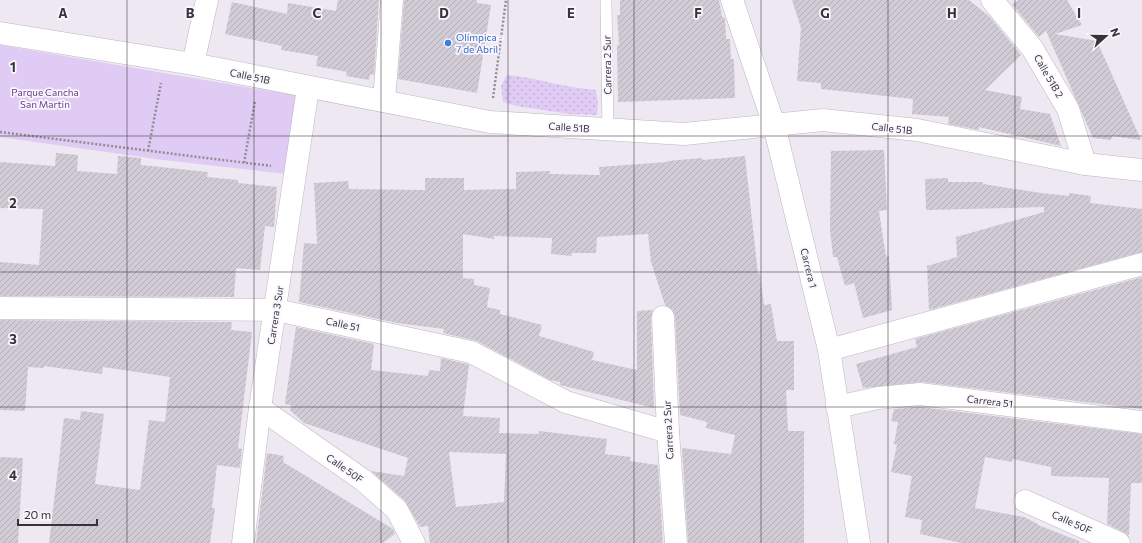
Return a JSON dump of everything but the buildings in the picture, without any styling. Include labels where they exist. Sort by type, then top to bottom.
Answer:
[{"type":"street","points":[[193,64],[207,0]]},
{"type":"street","points":[[384,101],[392,0]]},
{"type":"street","name":"Carrera 1","points":[[732,0],[774,125],[829,350],[859,543]]},
{"type":"street","name":"Calle 51B 2","points":[[992,0],[1032,48],[1068,109],[1085,164]]},
{"type":"street","name":"Calle 51B","points":[[0,32],[193,64],[308,88],[490,122],[684,134],[823,120],[917,130],[1085,164],[1142,170]]},
{"type":"street","name":"Carrera 3 Sur","points":[[243,543],[260,408],[297,170],[308,88]]},
{"type":"street","points":[[829,350],[1142,264]]},
{"type":"street","name":"Calle 51","points":[[0,308],[276,310],[470,352],[566,402],[668,432]]},
{"type":"street","name":"Carrera 2 Sur","points":[[663,317],[668,432],[676,543]]},
{"type":"street","name":"Carrera 51","points":[[838,407],[878,398],[920,394],[1142,422]]},
{"type":"street","name":"Calle 50F","points":[[260,408],[363,480],[397,510],[414,543]]},
{"type":"street","name":"Calle 50F","points":[[1024,502],[1119,543]]},
{"type":"lane","name":"Carrera 2 Sur","points":[[606,0],[608,130]]},
{"type":"path","points":[[490,122],[506,0]]},
{"type":"path","points":[[148,151],[165,59]]},
{"type":"path","points":[[244,163],[259,78]]},
{"type":"path","points":[[0,132],[297,170]]},
{"type":"green space","name":"Parque Cancha San Martin","points":[[0,45],[298,96],[287,174],[163,160],[0,137]]},
{"type":"green space","points":[[507,75],[596,90],[598,102],[597,115],[569,114],[517,106],[503,102],[501,86]]},
{"type":"place","name":"Olímpica - 7 de Abril","points":[[448,43]]}]
